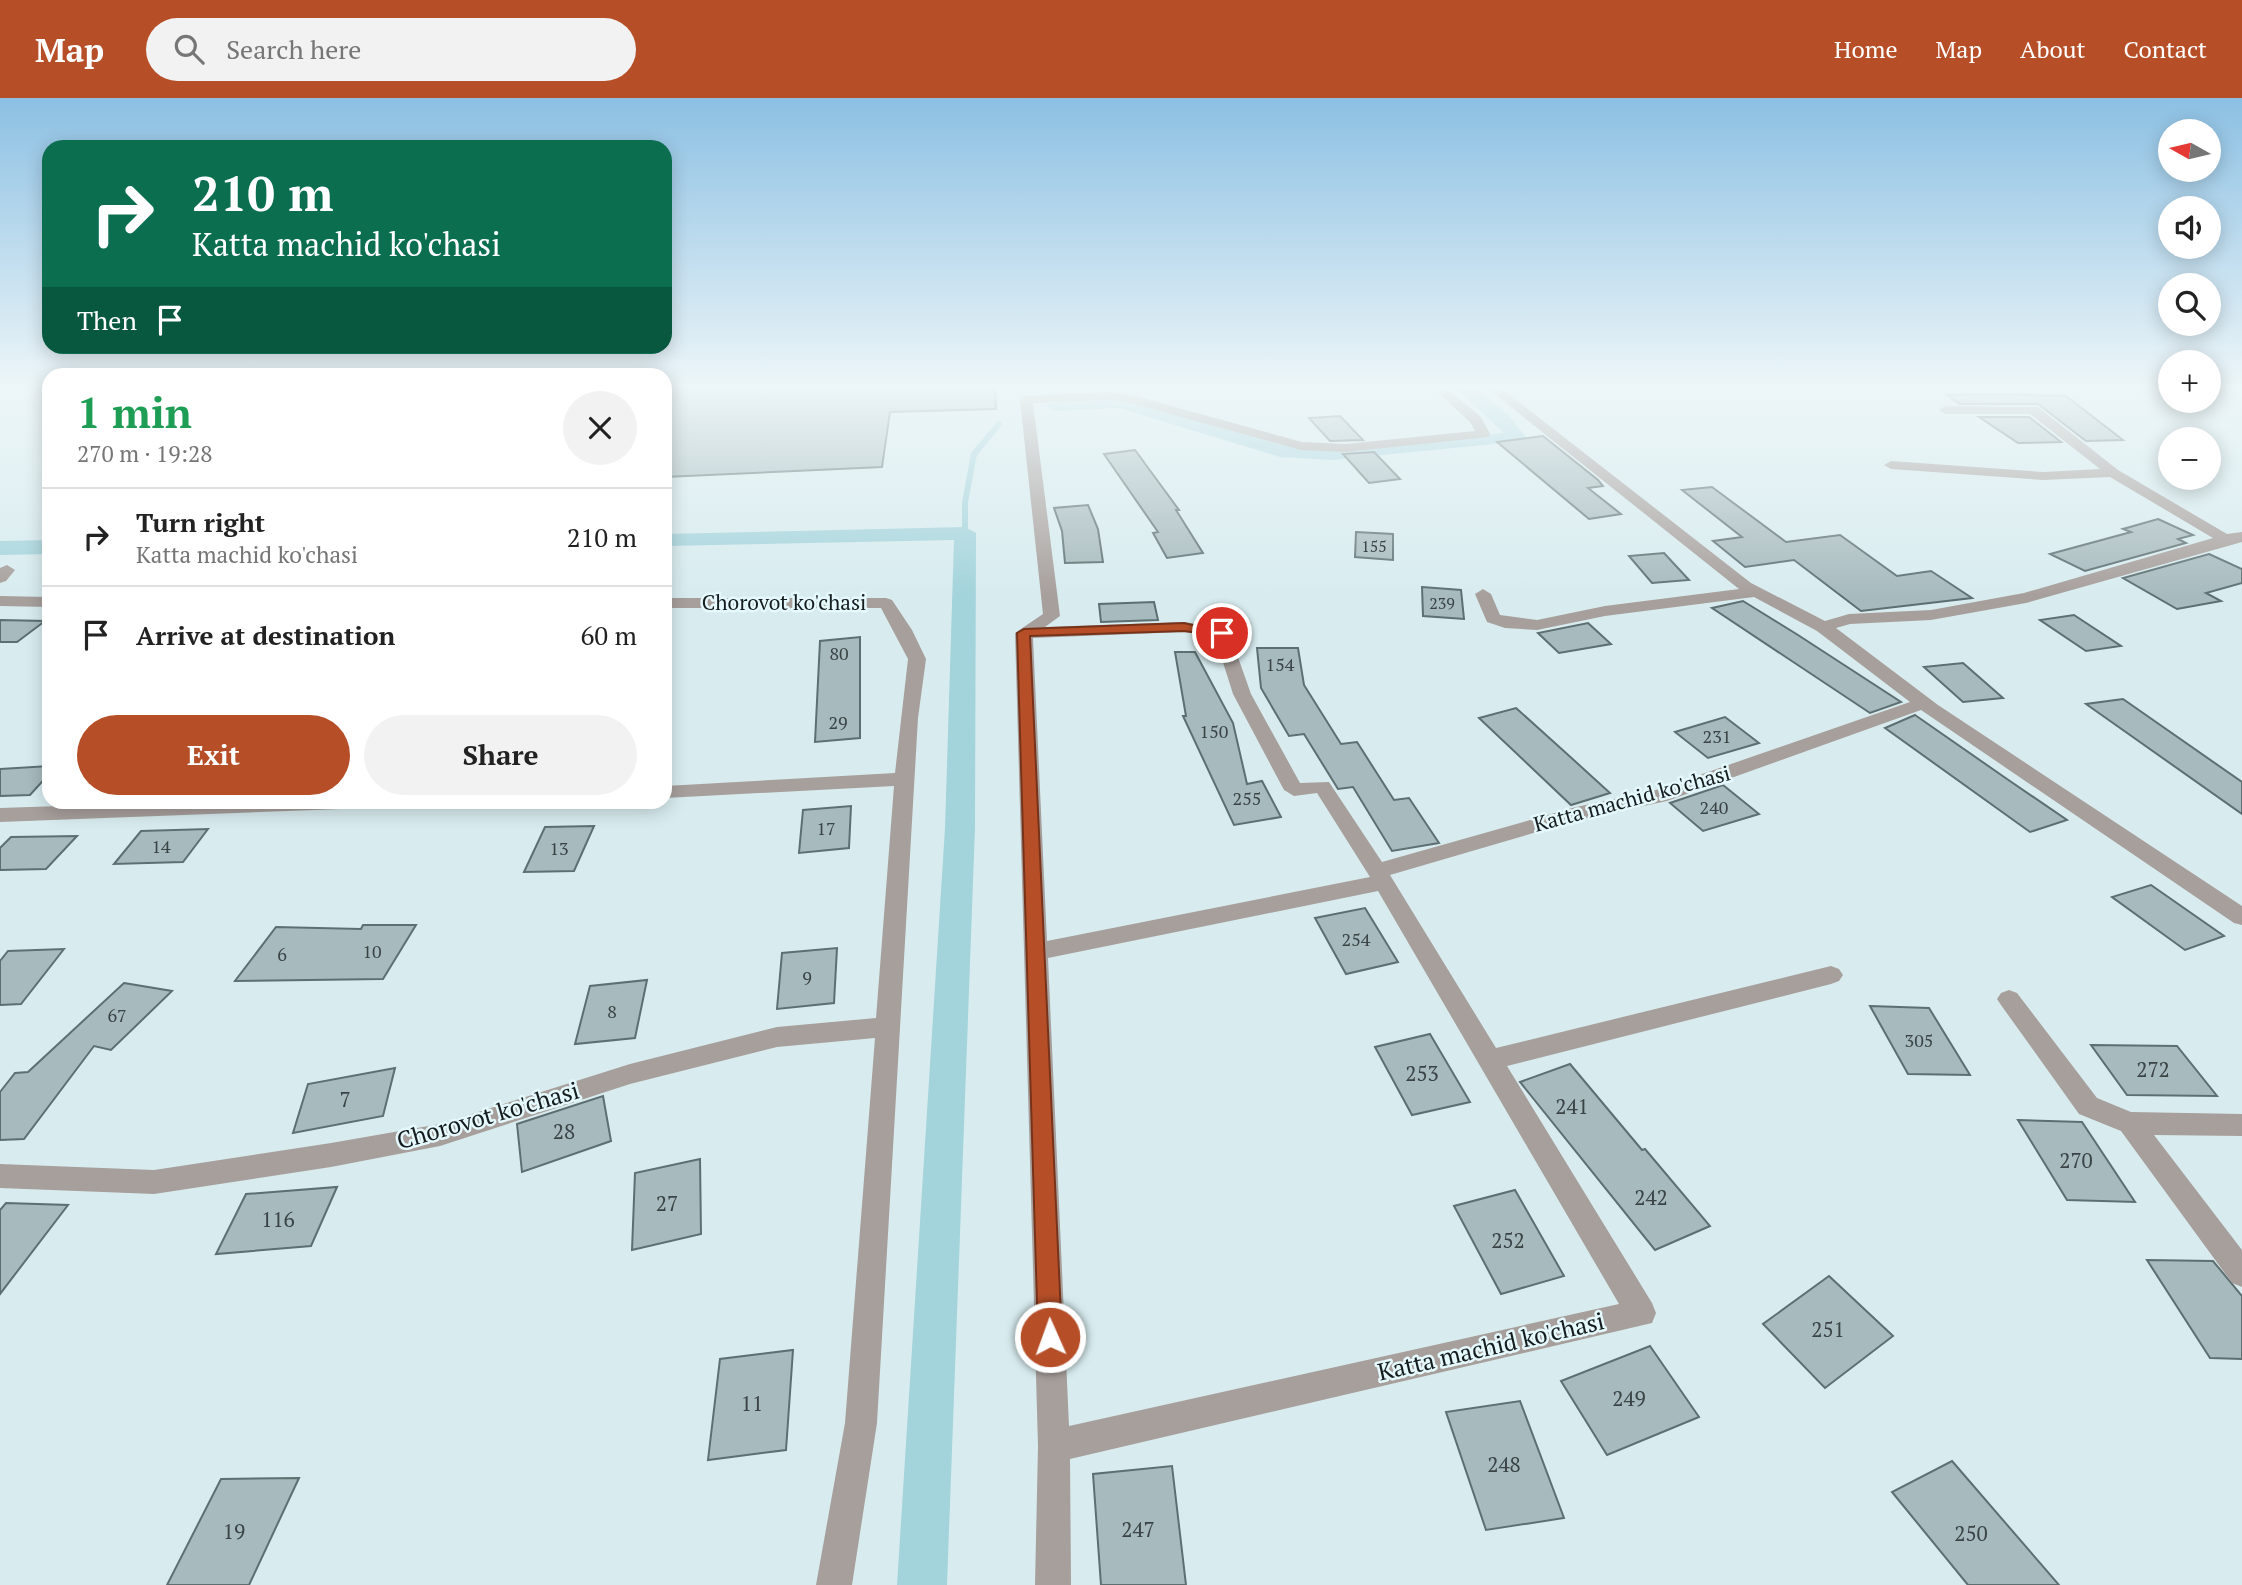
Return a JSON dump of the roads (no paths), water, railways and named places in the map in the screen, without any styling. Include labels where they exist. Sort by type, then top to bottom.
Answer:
[{"type":"street","points":[[1033,457],[1052,616],[1024,633],[1054,1447],[1053,1585]]},
{"type":"street","points":[[1583,457],[1757,592],[1823,627],[1924,703],[2242,917]]},
{"type":"street","points":[[2094,457],[2113,472],[2225,539]]},
{"type":"street","points":[[1891,465],[2043,476],[2113,472]]},
{"type":"street","points":[[1823,627],[1849,620],[1931,615],[2026,598],[2225,539],[2242,537]]},
{"type":"street","points":[[0,570],[7,570],[0,578]]},
{"type":"street","points":[[1483,594],[1493,618],[1505,623],[1537,625],[1605,611],[1757,592]]},
{"type":"street","points":[[0,601],[42,602]]},
{"type":"street","name":"Chorovot ko'chasi","points":[[672,603],[886,603],[904,630],[917,659],[905,779],[861,1423],[834,1585]]},
{"type":"street","name":"Katta machid ko'chasi","points":[[1024,633],[1184,627],[1222,633],[1242,694],[1294,790],[1322,786],[1381,877],[1641,1312],[1054,1447]]},
{"type":"street","name":"Katta machid ko'chasi","points":[[1035,952],[1381,877],[1576,814],[1660,796],[1924,703]]},
{"type":"street","points":[[672,792],[905,779]]},
{"type":"street","points":[[0,815],[157,809]]},
{"type":"street","points":[[1490,1060],[1831,975]]},
{"type":"street","points":[[2009,999],[2088,1106],[2130,1123],[2242,1125]]},
{"type":"street","name":"Chorovot ko'chasi","points":[[0,1176],[154,1182],[331,1155],[440,1135],[630,1074],[777,1037],[887,1027]]},
{"type":"street","points":[[2130,1123],[2242,1273]]},
{"type":"waterway","points":[[965,533],[965,502],[973,457]]},
{"type":"waterway","points":[[672,540],[965,533],[960,828],[922,1585]]},
{"type":"waterway","points":[[0,548],[42,547]]}]
